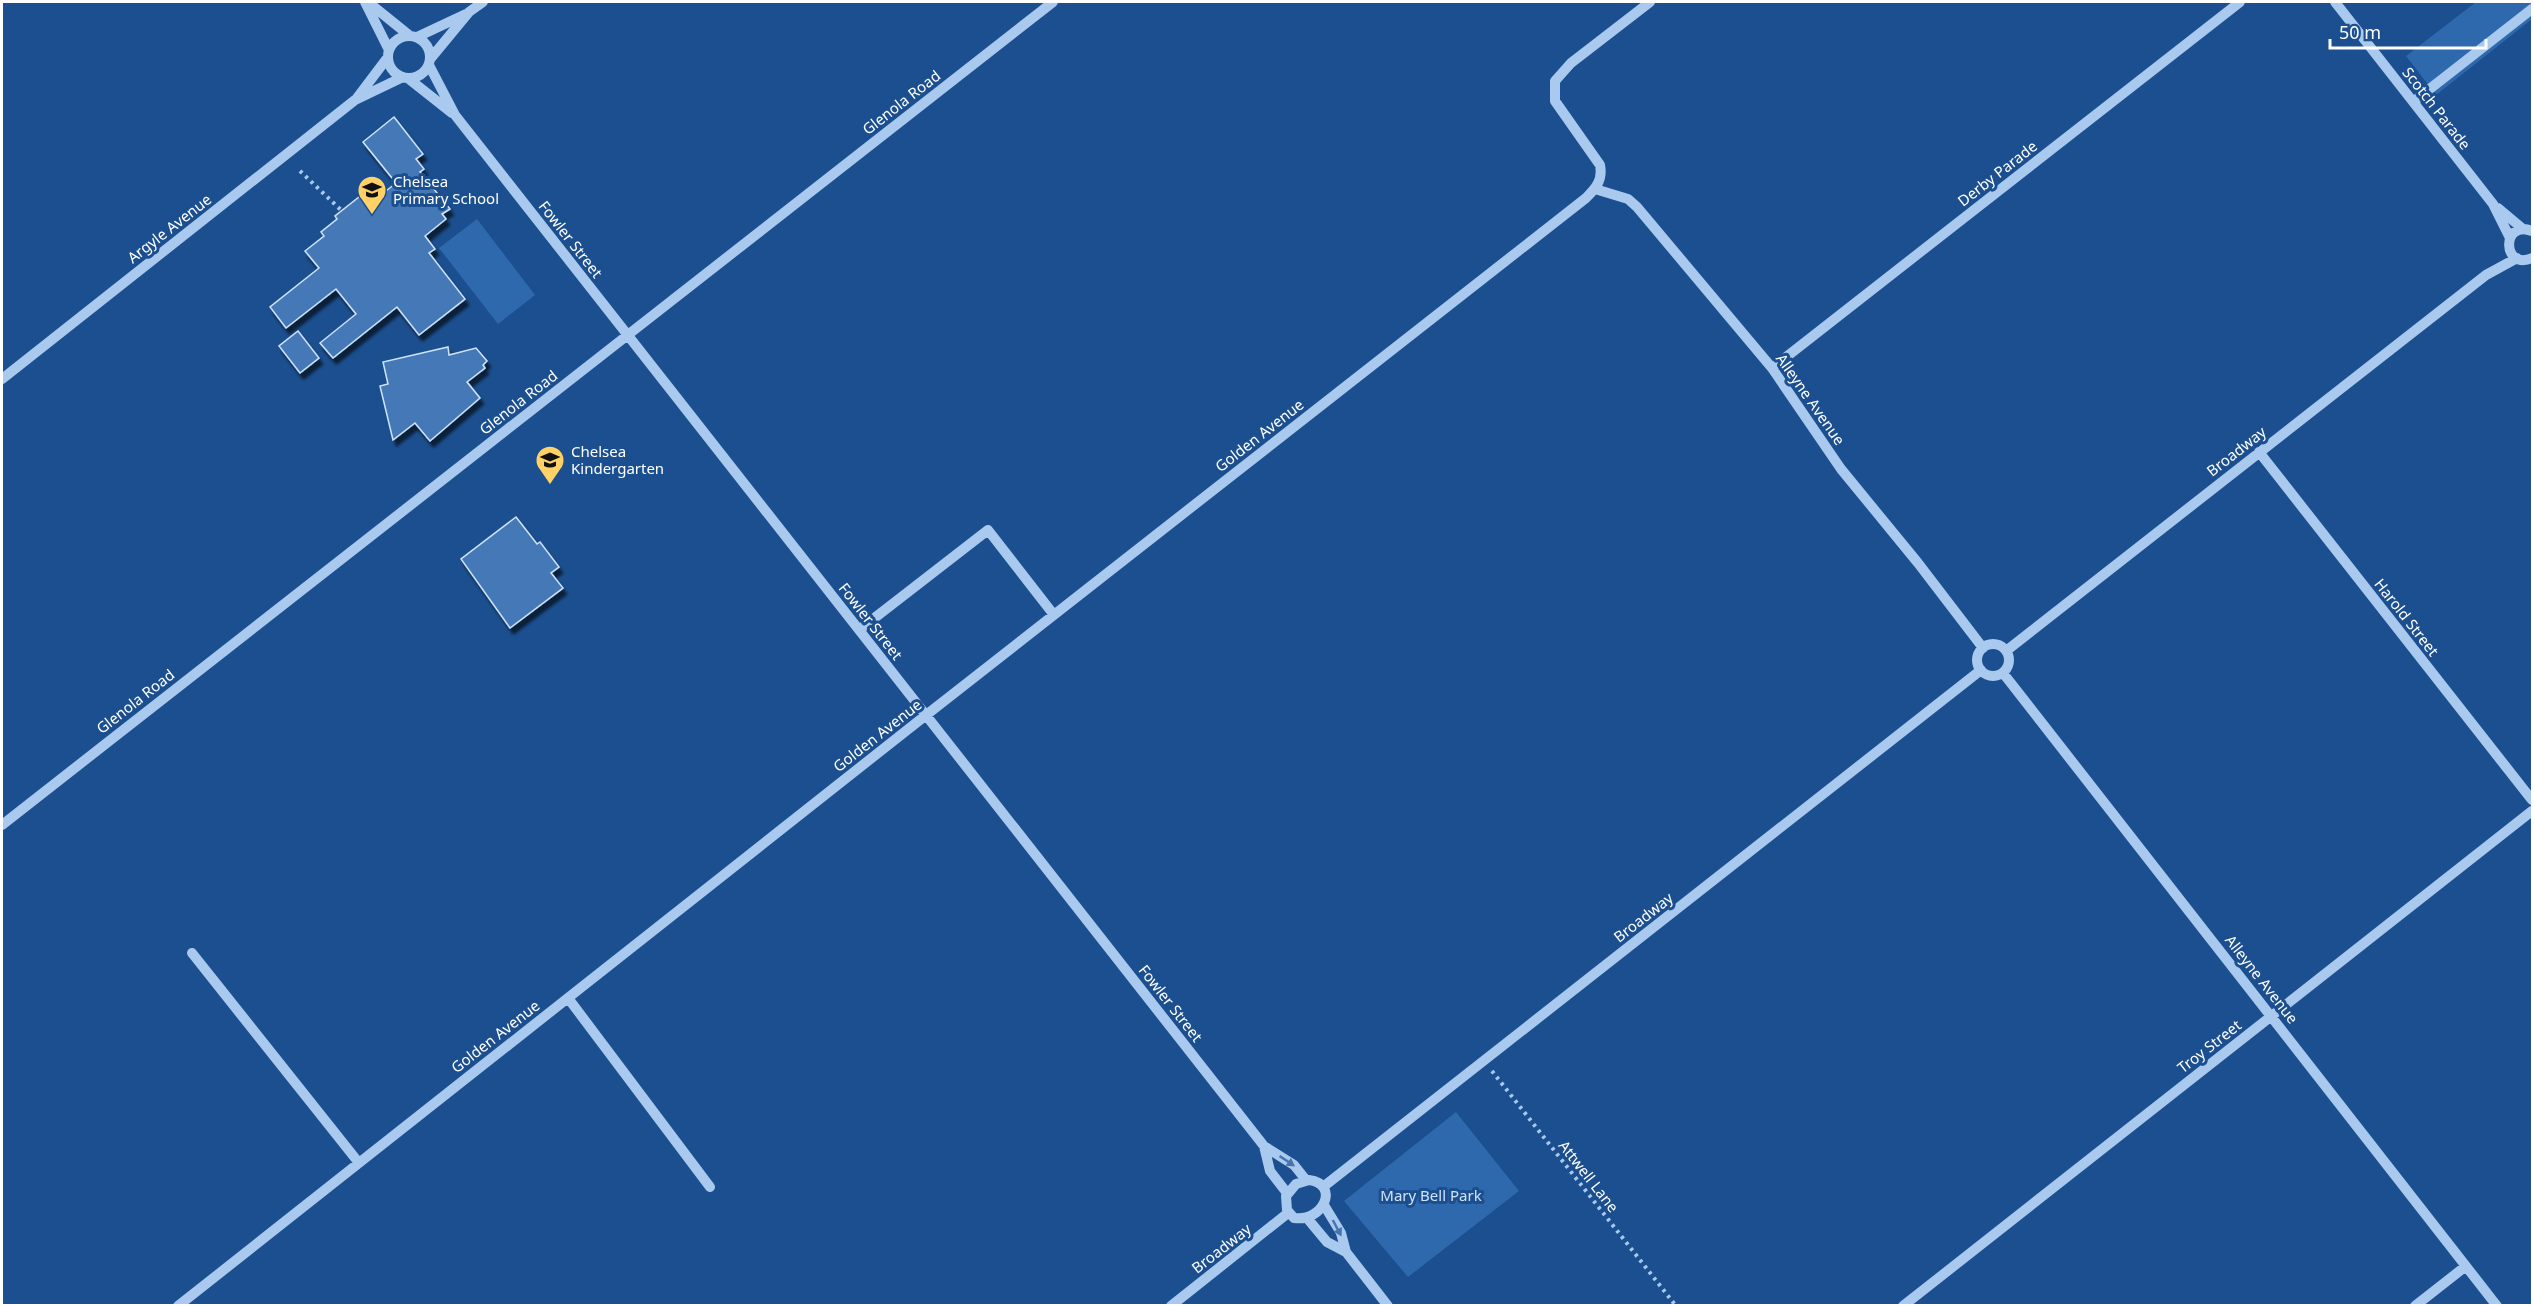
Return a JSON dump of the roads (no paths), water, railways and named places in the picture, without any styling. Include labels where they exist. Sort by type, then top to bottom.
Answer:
[{"type":"street","points":[[366,2],[427,45],[430,62]]},
{"type":"street","points":[[366,2],[388,54],[392,70],[406,78],[421,75],[469,12]]},
{"type":"street","points":[[388,54],[397,39],[414,36],[469,12],[483,2]]},
{"type":"street","name":"Glenola Road","points":[[2,825],[1053,2]]},
{"type":"street","points":[[1595,189],[1602,172],[1600,165],[1596,156],[1555,101],[1555,81],[1571,63],[1650,2]]},
{"type":"street","name":"Derby Parade","points":[[1772,368],[2240,2]]},
{"type":"street","name":"Scotch Parade","points":[[2335,2],[2493,204],[2510,243],[2527,260]]},
{"type":"street","points":[[2413,102],[2532,9]]},
{"type":"street","name":"Argyle Avenue","points":[[355,100],[388,54]]},
{"type":"street","name":"Fowler Street","points":[[430,62],[455,115],[627,335],[1264,1146],[1294,1165],[1306,1180]]},
{"type":"street","name":"Argyle Avenue","points":[[2,378],[355,100],[406,78]]},
{"type":"street","name":"Fowler Street","points":[[406,78],[455,115]]},
{"type":"street","name":"Alleyne Avenue","points":[[1595,189],[1628,199],[1637,207],[1772,368],[1841,469],[1918,563],[1983,648]]},
{"type":"street","name":"Golden Avenue","points":[[178,1305],[1595,189]]},
{"type":"street","name":"Scotch Parade","points":[[2493,204],[2530,230]]},
{"type":"street","name":"Broadway","points":[[2006,651],[2486,275],[2510,243],[2513,234],[2530,230]]},
{"type":"street","name":"Broadway","points":[[2486,275],[2527,260]]},
{"type":"street","name":"Harold Street","points":[[2259,452],[2532,800]]},
{"type":"street","points":[[859,630],[988,530],[1054,615]]},
{"type":"street","points":[[1993,645],[2006,651],[2008,665],[2003,673],[1989,676],[1981,670],[1978,656],[1983,648],[1993,645]]},
{"type":"street","name":"Broadway","points":[[1323,1187],[1981,670]]},
{"type":"street","name":"Alleyne Avenue","points":[[2003,673],[2497,1305]]},
{"type":"street","name":"Troy Street","points":[[1904,1305],[2532,811]]},
{"type":"street","points":[[192,953],[359,1163]]},
{"type":"street","points":[[568,998],[710,1187]]},
{"type":"street","name":"Fowler Street","points":[[1264,1146],[1270,1171],[1287,1192]]},
{"type":"street","points":[[1306,1180],[1317,1181],[1323,1187],[1326,1196],[1324,1205],[1316,1214],[1307,1218],[1294,1218],[1288,1214],[1285,1202],[1287,1192],[1296,1184],[1306,1180]]},
{"type":"street","points":[[1324,1205],[1341,1233],[1346,1252],[1388,1305]]},
{"type":"street","name":"Broadway","points":[[1171,1305],[1288,1214]]},
{"type":"street","points":[[1307,1218],[1327,1242],[1346,1252]]},
{"type":"street","points":[[2415,1305],[2466,1266]]},
{"type":"place","name":"Chelsea Primary School","points":[[372,216]]},
{"type":"place","name":"Chelsea Kindergarten","points":[[550,486]]},
{"type":"park label","name":"Mary Bell Park","points":[[1431,1195]]}]
